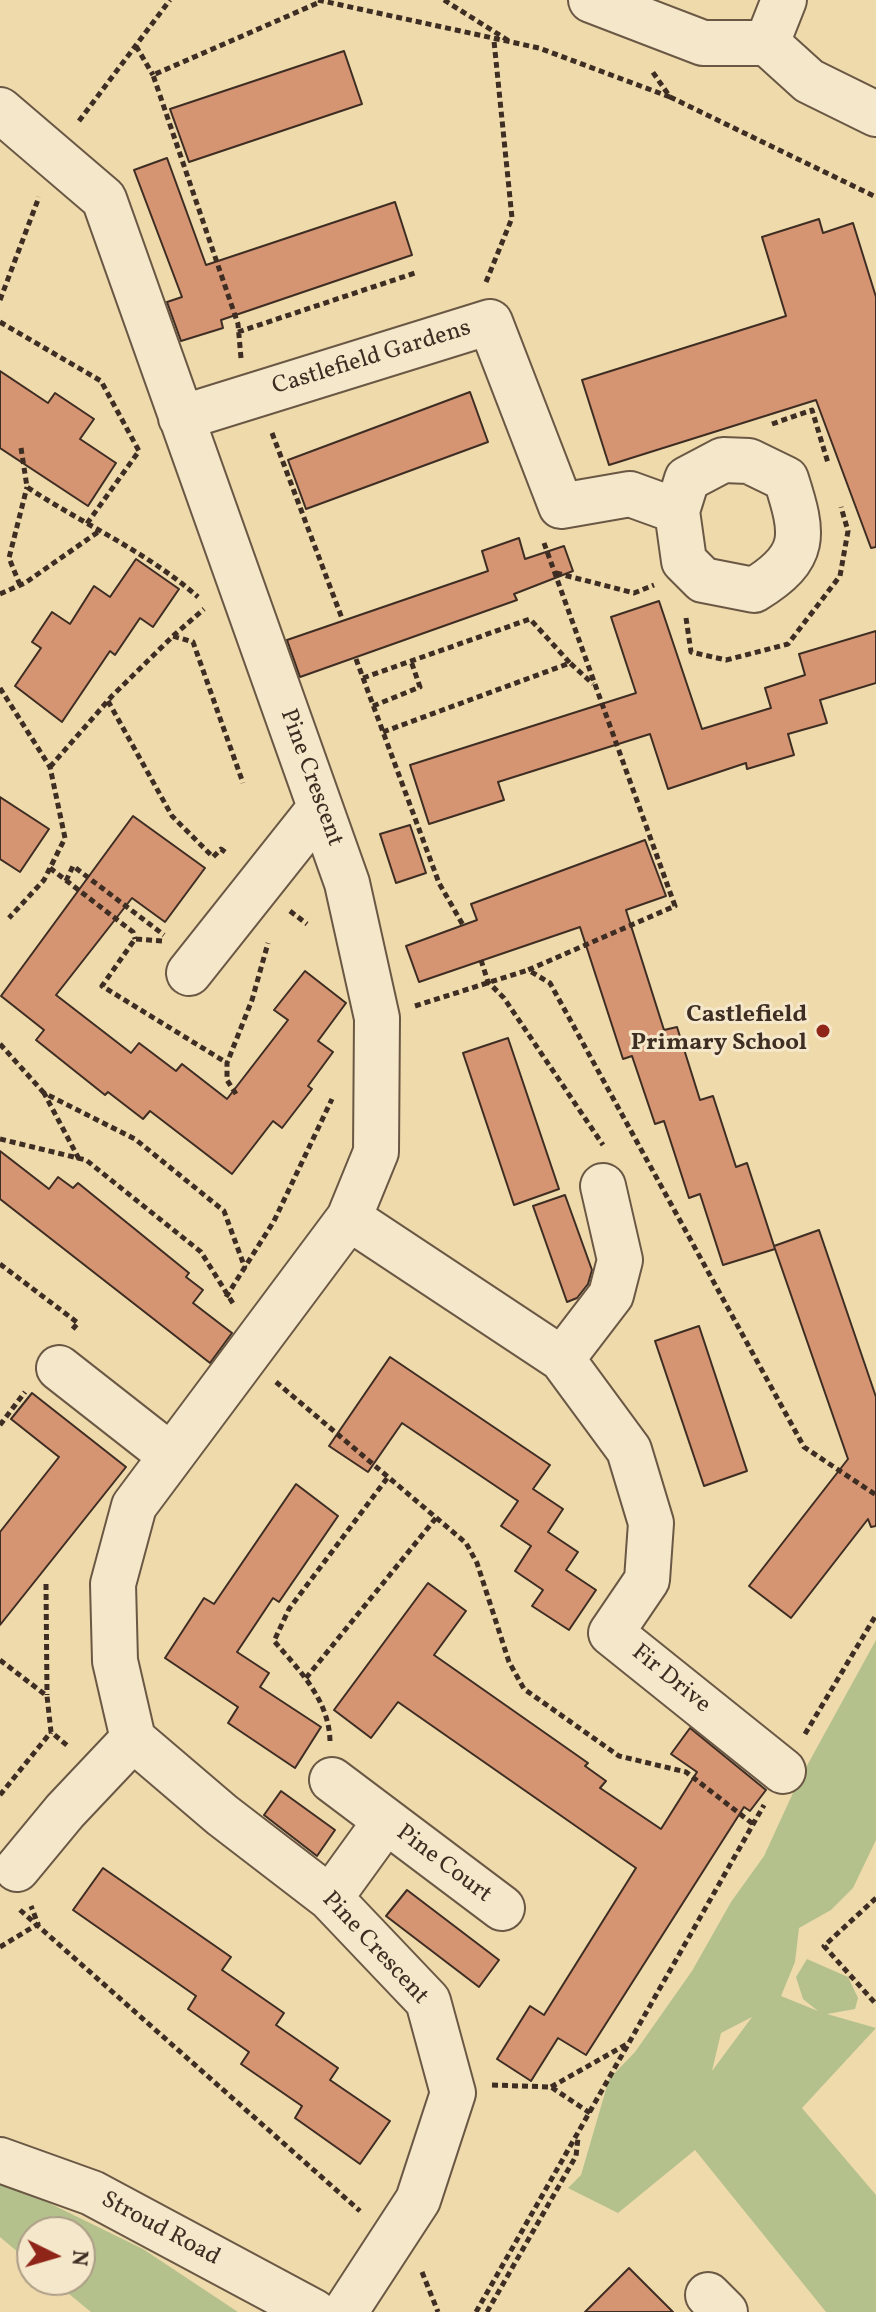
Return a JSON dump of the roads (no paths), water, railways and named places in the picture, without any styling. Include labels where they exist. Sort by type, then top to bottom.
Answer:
[{"type":"street","points":[[591,0],[703,43],[767,43],[809,81],[876,114]]},
{"type":"street","points":[[767,43],[784,0]]},
{"type":"street","name":"Pine Crescent","points":[[0,110],[104,199],[347,883],[377,1018],[376,1152],[349,1218],[134,1506],[113,1584],[115,1661],[133,1739],[222,1815],[330,1898],[428,2001],[453,2093],[418,2200],[345,2312]]},
{"type":"street","name":"Castlefield Gardens","points":[[181,418],[490,322],[561,506],[630,494],[677,511]]},
{"type":"street","points":[[723,460],[741,460],[786,479],[798,516],[796,554],[781,574],[754,590],[703,580],[684,561],[677,511],[687,479],[723,460]]},
{"type":"street","points":[[180,958],[263,880],[320,808]]},
{"type":"street","points":[[562,1359],[611,1295],[620,1260],[612,1163]]},
{"type":"street","name":"Fir Drive","points":[[349,1218],[562,1359],[629,1450],[651,1523],[647,1580],[611,1633],[783,1771]]},
{"type":"street","points":[[59,1368],[170,1455]]},
{"type":"street","points":[[15,1887],[101,1774],[133,1739]]},
{"type":"street","name":"Pine Court","points":[[332,1780],[502,1908]]},
{"type":"street","name":"Pine Court","points":[[330,1898],[385,1822]]},
{"type":"street","name":"Stroud Road","points":[[0,2160],[92,2193],[314,2312]]},
{"type":"place","name":"Castlefield Primary School","points":[[823,1031]]}]
